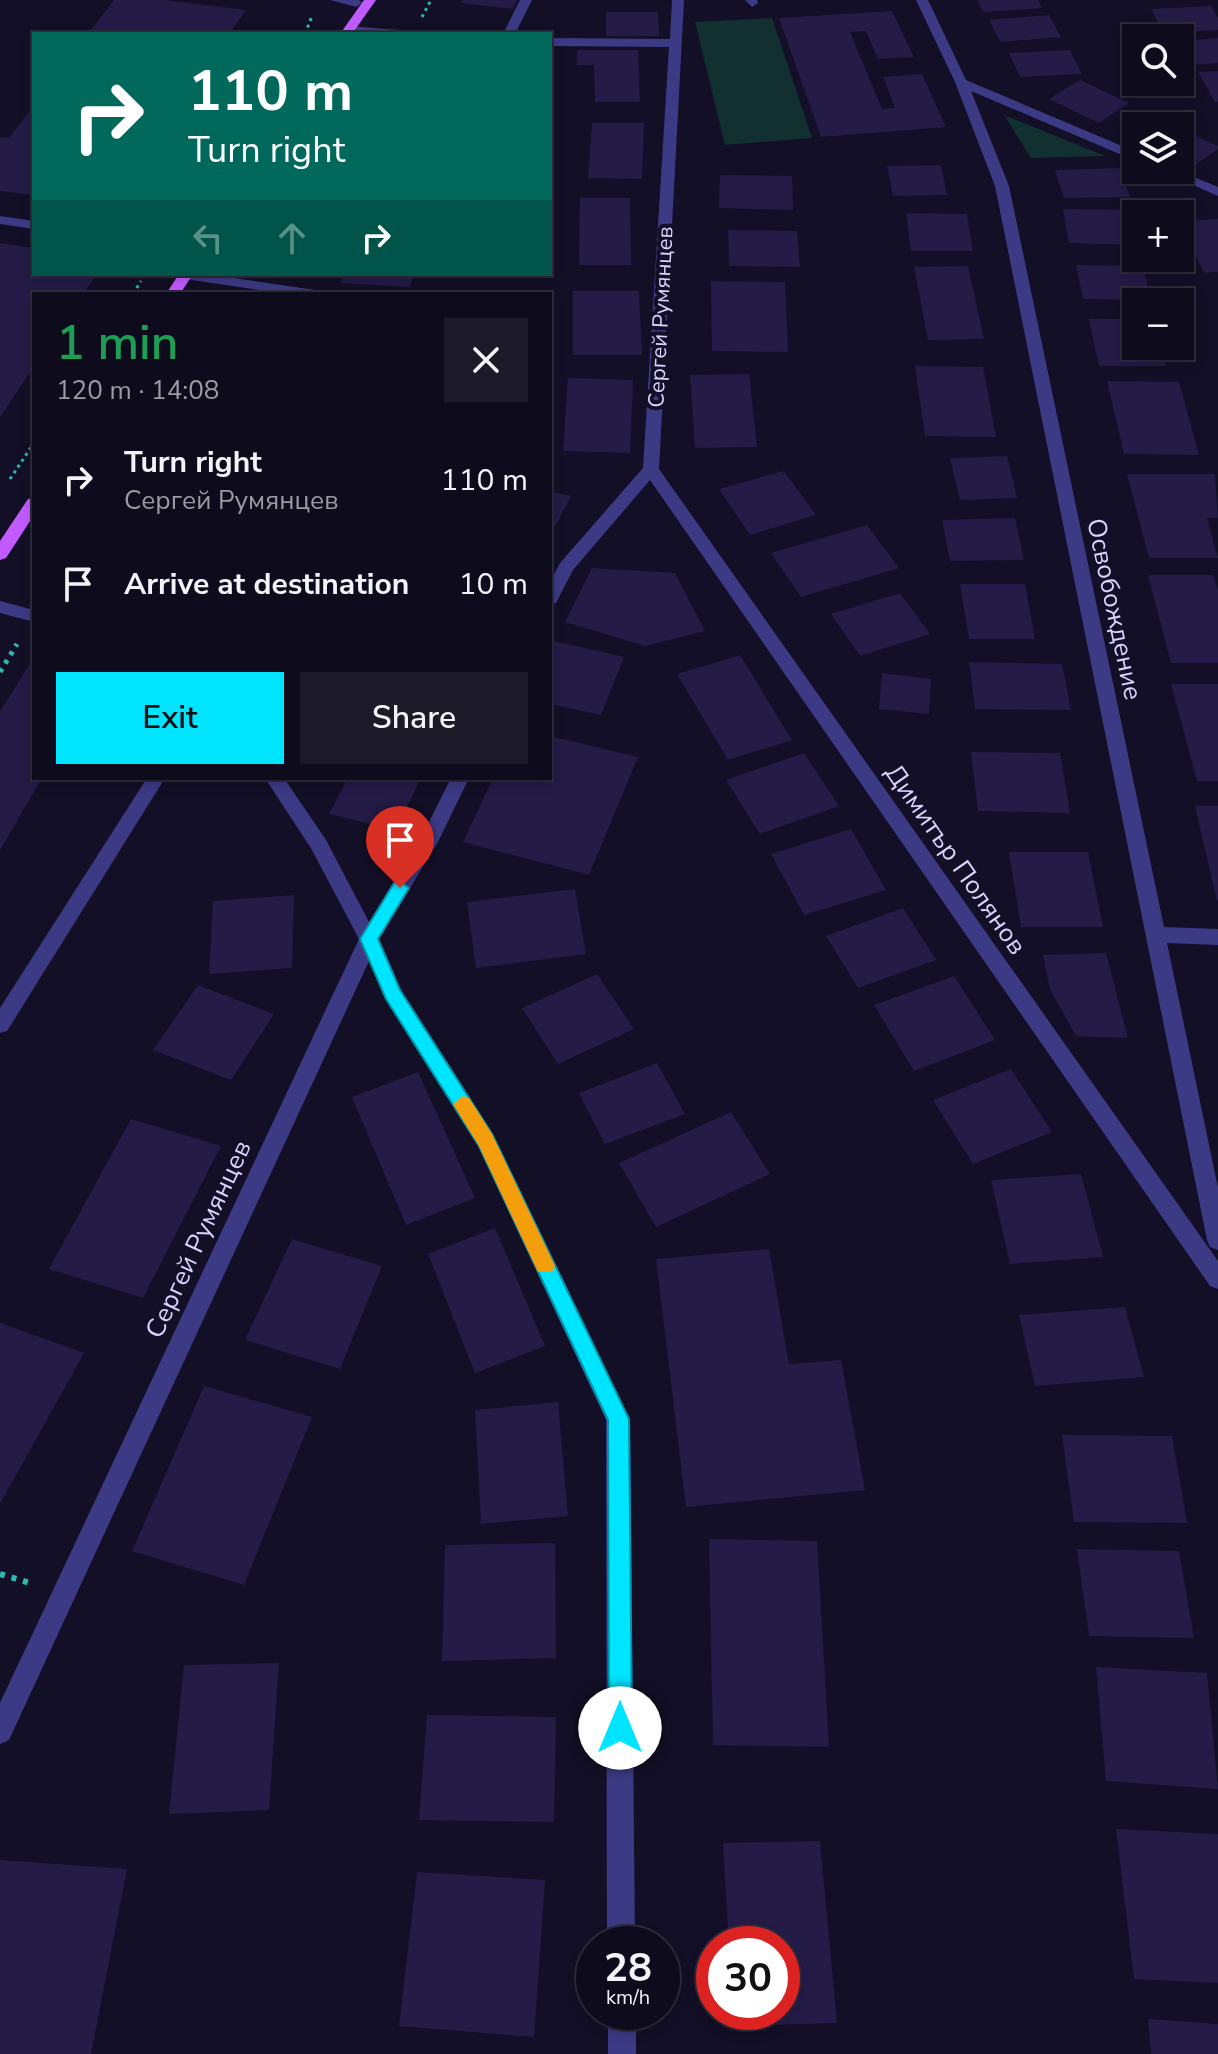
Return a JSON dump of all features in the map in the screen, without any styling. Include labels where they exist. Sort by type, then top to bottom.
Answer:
[{"type":"main road","points":[[348,32],[361,1]]},
{"type":"main road","points":[[0,554],[32,506]]},
{"type":"street","points":[[336,0],[361,1]]},
{"type":"street","points":[[510,32],[526,0]]},
{"type":"street","name":"Сергей Румянцев","points":[[651,469],[678,0]]},
{"type":"street","name":"Освобождение","points":[[922,0],[961,82],[1002,186],[1218,1240]]},
{"type":"street","points":[[552,42],[676,43]]},
{"type":"street","points":[[961,82],[1122,151]]},
{"type":"street","points":[[1194,182],[1218,192]]},
{"type":"street","points":[[0,220],[32,225]]},
{"type":"street","points":[[193,276],[301,292]]},
{"type":"street","points":[[552,595],[566,567],[651,469]]},
{"type":"street","name":"Димитър Полянов","points":[[651,469],[1218,1279]]},
{"type":"street","points":[[0,607],[32,615]]},
{"type":"street","points":[[0,1025],[155,780]]},
{"type":"street","points":[[275,780],[319,845],[369,939],[393,994],[486,1140],[618,1419],[621,1926]]},
{"type":"street","name":"Сергей Румянцев","points":[[0,1731],[369,939],[431,837],[459,780]]},
{"type":"street","points":[[1155,935],[1218,937]]},
{"type":"street","points":[[622,2030],[622,2054]]},
{"type":"path","points":[[8,482],[32,446]]},
{"type":"green space","points":[[772,18],[812,138],[725,145],[695,22]]},
{"type":"green space","points":[[1004,115],[1105,156],[1031,158]]},
{"type":"building","points":[[114,0],[165,0],[246,10],[230,32],[90,32]]},
{"type":"building","points":[[462,0],[517,0],[513,9],[461,3]]},
{"type":"building","points":[[977,0],[1038,0],[1042,8],[983,12]]},
{"type":"building","points":[[1211,6],[1218,18],[1218,30],[1194,31],[1194,24],[1159,24],[1151,9]]},
{"type":"building","points":[[892,11],[914,57],[878,59],[866,31],[850,32],[882,109],[895,108],[883,77],[922,74],[946,127],[821,137],[779,18]]},
{"type":"building","points":[[606,12],[658,12],[659,36],[606,36]]},
{"type":"building","points":[[1049,15],[1061,37],[1000,42],[989,20]]},
{"type":"building","points":[[1218,38],[1218,63],[1194,65],[1194,40]]},
{"type":"building","points":[[577,50],[638,50],[640,102],[595,102],[594,65],[577,65]]},
{"type":"building","points":[[1070,50],[1082,74],[1020,77],[1009,53]]},
{"type":"building","points":[[1218,71],[1218,102],[1215,102],[1198,72]]},
{"type":"building","points":[[1080,80],[1129,103],[1099,123],[1049,99]]},
{"type":"building","points":[[32,108],[32,195],[0,191],[0,137],[9,138]]},
{"type":"building","points":[[592,123],[644,123],[642,179],[588,178]]},
{"type":"building","points":[[1194,135],[1218,146],[1194,166]]},
{"type":"building","points":[[941,165],[947,195],[893,196],[887,166]]},
{"type":"building","points":[[1120,168],[1122,184],[1126,184],[1130,197],[1064,198],[1055,170]]},
{"type":"building","points":[[720,175],[792,176],[793,210],[719,208]]},
{"type":"building","points":[[580,198],[630,198],[631,265],[579,265]]},
{"type":"building","points":[[1063,209],[1122,210],[1122,245],[1069,243]]},
{"type":"building","points":[[906,213],[967,214],[973,251],[911,251]]},
{"type":"building","points":[[1218,219],[1218,272],[1204,273],[1194,251],[1194,220]]},
{"type":"building","points":[[728,230],[797,231],[800,267],[729,266]]},
{"type":"building","points":[[0,243],[32,248],[32,276],[96,276],[84,292],[32,292],[32,369],[0,417]]},
{"type":"building","points":[[1076,265],[1122,266],[1122,272],[1144,272],[1148,288],[1122,288],[1122,300],[1083,299]]},
{"type":"building","points":[[968,266],[984,339],[928,340],[914,267]]},
{"type":"building","points":[[343,276],[413,276],[410,287],[341,283]]},
{"type":"building","points":[[711,281],[785,282],[788,352],[712,351]]},
{"type":"building","points":[[573,291],[639,291],[642,355],[573,355]]},
{"type":"building","points":[[1089,319],[1122,319],[1122,360],[1164,360],[1166,366],[1099,366]]},
{"type":"building","points":[[915,366],[983,367],[996,437],[925,436]]},
{"type":"building","points":[[749,374],[757,447],[695,448],[690,375]]},
{"type":"building","points":[[568,378],[633,380],[630,453],[563,451]]},
{"type":"building","points":[[1107,381],[1179,382],[1199,455],[1124,454]]},
{"type":"building","points":[[1007,456],[1017,498],[960,500],[950,458]]},
{"type":"building","points":[[784,471],[816,515],[750,535],[719,489]]},
{"type":"building","points":[[1127,474],[1215,474],[1218,518],[1207,518],[1218,558],[1149,558]]},
{"type":"building","points":[[552,491],[571,496],[552,532]]},
{"type":"building","points":[[1015,518],[1024,560],[950,561],[942,520]]},
{"type":"building","points":[[867,525],[899,568],[801,597],[771,553]]},
{"type":"building","points":[[592,568],[675,573],[705,631],[645,646],[565,622]]},
{"type":"building","points":[[1148,575],[1213,575],[1218,591],[1218,663],[1171,663]]},
{"type":"building","points":[[960,584],[1025,584],[1035,639],[969,639]]},
{"type":"building","points":[[900,593],[930,634],[860,656],[831,614]]},
{"type":"building","points":[[554,641],[624,657],[601,715],[552,704]]},
{"type":"building","points":[[740,655],[792,740],[728,760],[677,674]]},
{"type":"building","points":[[32,660],[32,780],[41,780],[0,850],[0,712]]},
{"type":"building","points":[[969,662],[1062,664],[1071,710],[975,709]]},
{"type":"building","points":[[882,673],[931,679],[929,714],[879,709]]},
{"type":"building","points":[[1171,684],[1218,684],[1218,781],[1197,781]]},
{"type":"building","points":[[552,736],[638,757],[589,875],[463,842],[492,780],[552,780]]},
{"type":"building","points":[[971,752],[1060,753],[1070,813],[978,811]]},
{"type":"building","points":[[804,753],[839,806],[760,834],[726,780]]},
{"type":"building","points":[[347,780],[420,780],[396,830],[329,814]]},
{"type":"building","points":[[1195,806],[1218,806],[1217,901]]},
{"type":"building","points":[[851,829],[886,890],[804,915],[771,854]]},
{"type":"building","points":[[1009,852],[1088,852],[1103,927],[1021,927]]},
{"type":"building","points":[[575,889],[586,954],[476,968],[467,902]]},
{"type":"building","points":[[294,895],[292,968],[209,974],[213,901]]},
{"type":"building","points":[[903,908],[936,960],[858,988],[826,936]]},
{"type":"building","points":[[1106,953],[1128,1038],[1076,1036],[1050,989],[1043,955]]},
{"type":"building","points":[[597,974],[634,1029],[558,1064],[522,1008]]},
{"type":"building","points":[[954,976],[995,1040],[914,1071],[874,1005]]},
{"type":"building","points":[[198,985],[274,1014],[231,1080],[153,1050]]},
{"type":"building","points":[[657,1063],[685,1114],[605,1144],[579,1093]]},
{"type":"building","points":[[1011,1069],[1052,1132],[973,1164],[933,1100]]},
{"type":"building","points":[[418,1072],[475,1198],[406,1225],[352,1097]]},
{"type":"building","points":[[731,1112],[770,1174],[656,1227],[619,1163]]},
{"type":"building","points":[[131,1119],[221,1146],[143,1298],[49,1269]]},
{"type":"building","points":[[1081,1174],[1103,1257],[1010,1264],[991,1180]]},
{"type":"building","points":[[495,1228],[545,1346],[475,1373],[428,1254]]},
{"type":"building","points":[[292,1239],[382,1266],[340,1369],[245,1340]]},
{"type":"building","points":[[769,1249],[789,1364],[841,1360],[865,1490],[686,1507],[656,1259]]},
{"type":"building","points":[[1125,1307],[1144,1377],[1035,1386],[1019,1315]]},
{"type":"building","points":[[0,1323],[84,1353],[0,1504]]},
{"type":"building","points":[[204,1386],[312,1417],[244,1585],[132,1551]]},
{"type":"building","points":[[558,1402],[568,1516],[481,1524],[475,1410]]},
{"type":"building","points":[[1062,1435],[1172,1436],[1187,1523],[1074,1522]]},
{"type":"building","points":[[709,1539],[817,1541],[829,1747],[713,1745]]},
{"type":"building","points":[[555,1543],[556,1658],[442,1661],[445,1545]]},
{"type":"building","points":[[1077,1549],[1179,1551],[1194,1638],[1089,1636]]},
{"type":"building","points":[[279,1663],[269,1810],[169,1814],[184,1665]]},
{"type":"building","points":[[1096,1667],[1207,1673],[1218,1789],[1106,1781]]},
{"type":"building","points":[[427,1715],[556,1717],[554,1822],[419,1820]]},
{"type":"building","points":[[1116,1829],[1218,1834],[1218,1983],[1134,1979]]},
{"type":"building","points":[[820,1841],[837,2023],[800,2024],[800,1926],[728,1926],[723,1843]]},
{"type":"building","points":[[0,1860],[127,1869],[91,2054],[0,2054]]},
{"type":"building","points":[[417,1872],[545,1880],[534,2037],[399,2026]]},
{"type":"building","points":[[1148,2019],[1218,2024],[1218,2054],[1151,2054]]},
{"type":"slow traffic","points":[[463,1104],[486,1140],[545,1266]]},
{"type":"route","points":[[400,888],[369,939],[393,994],[486,1140],[618,1419],[620,1728]]}]
